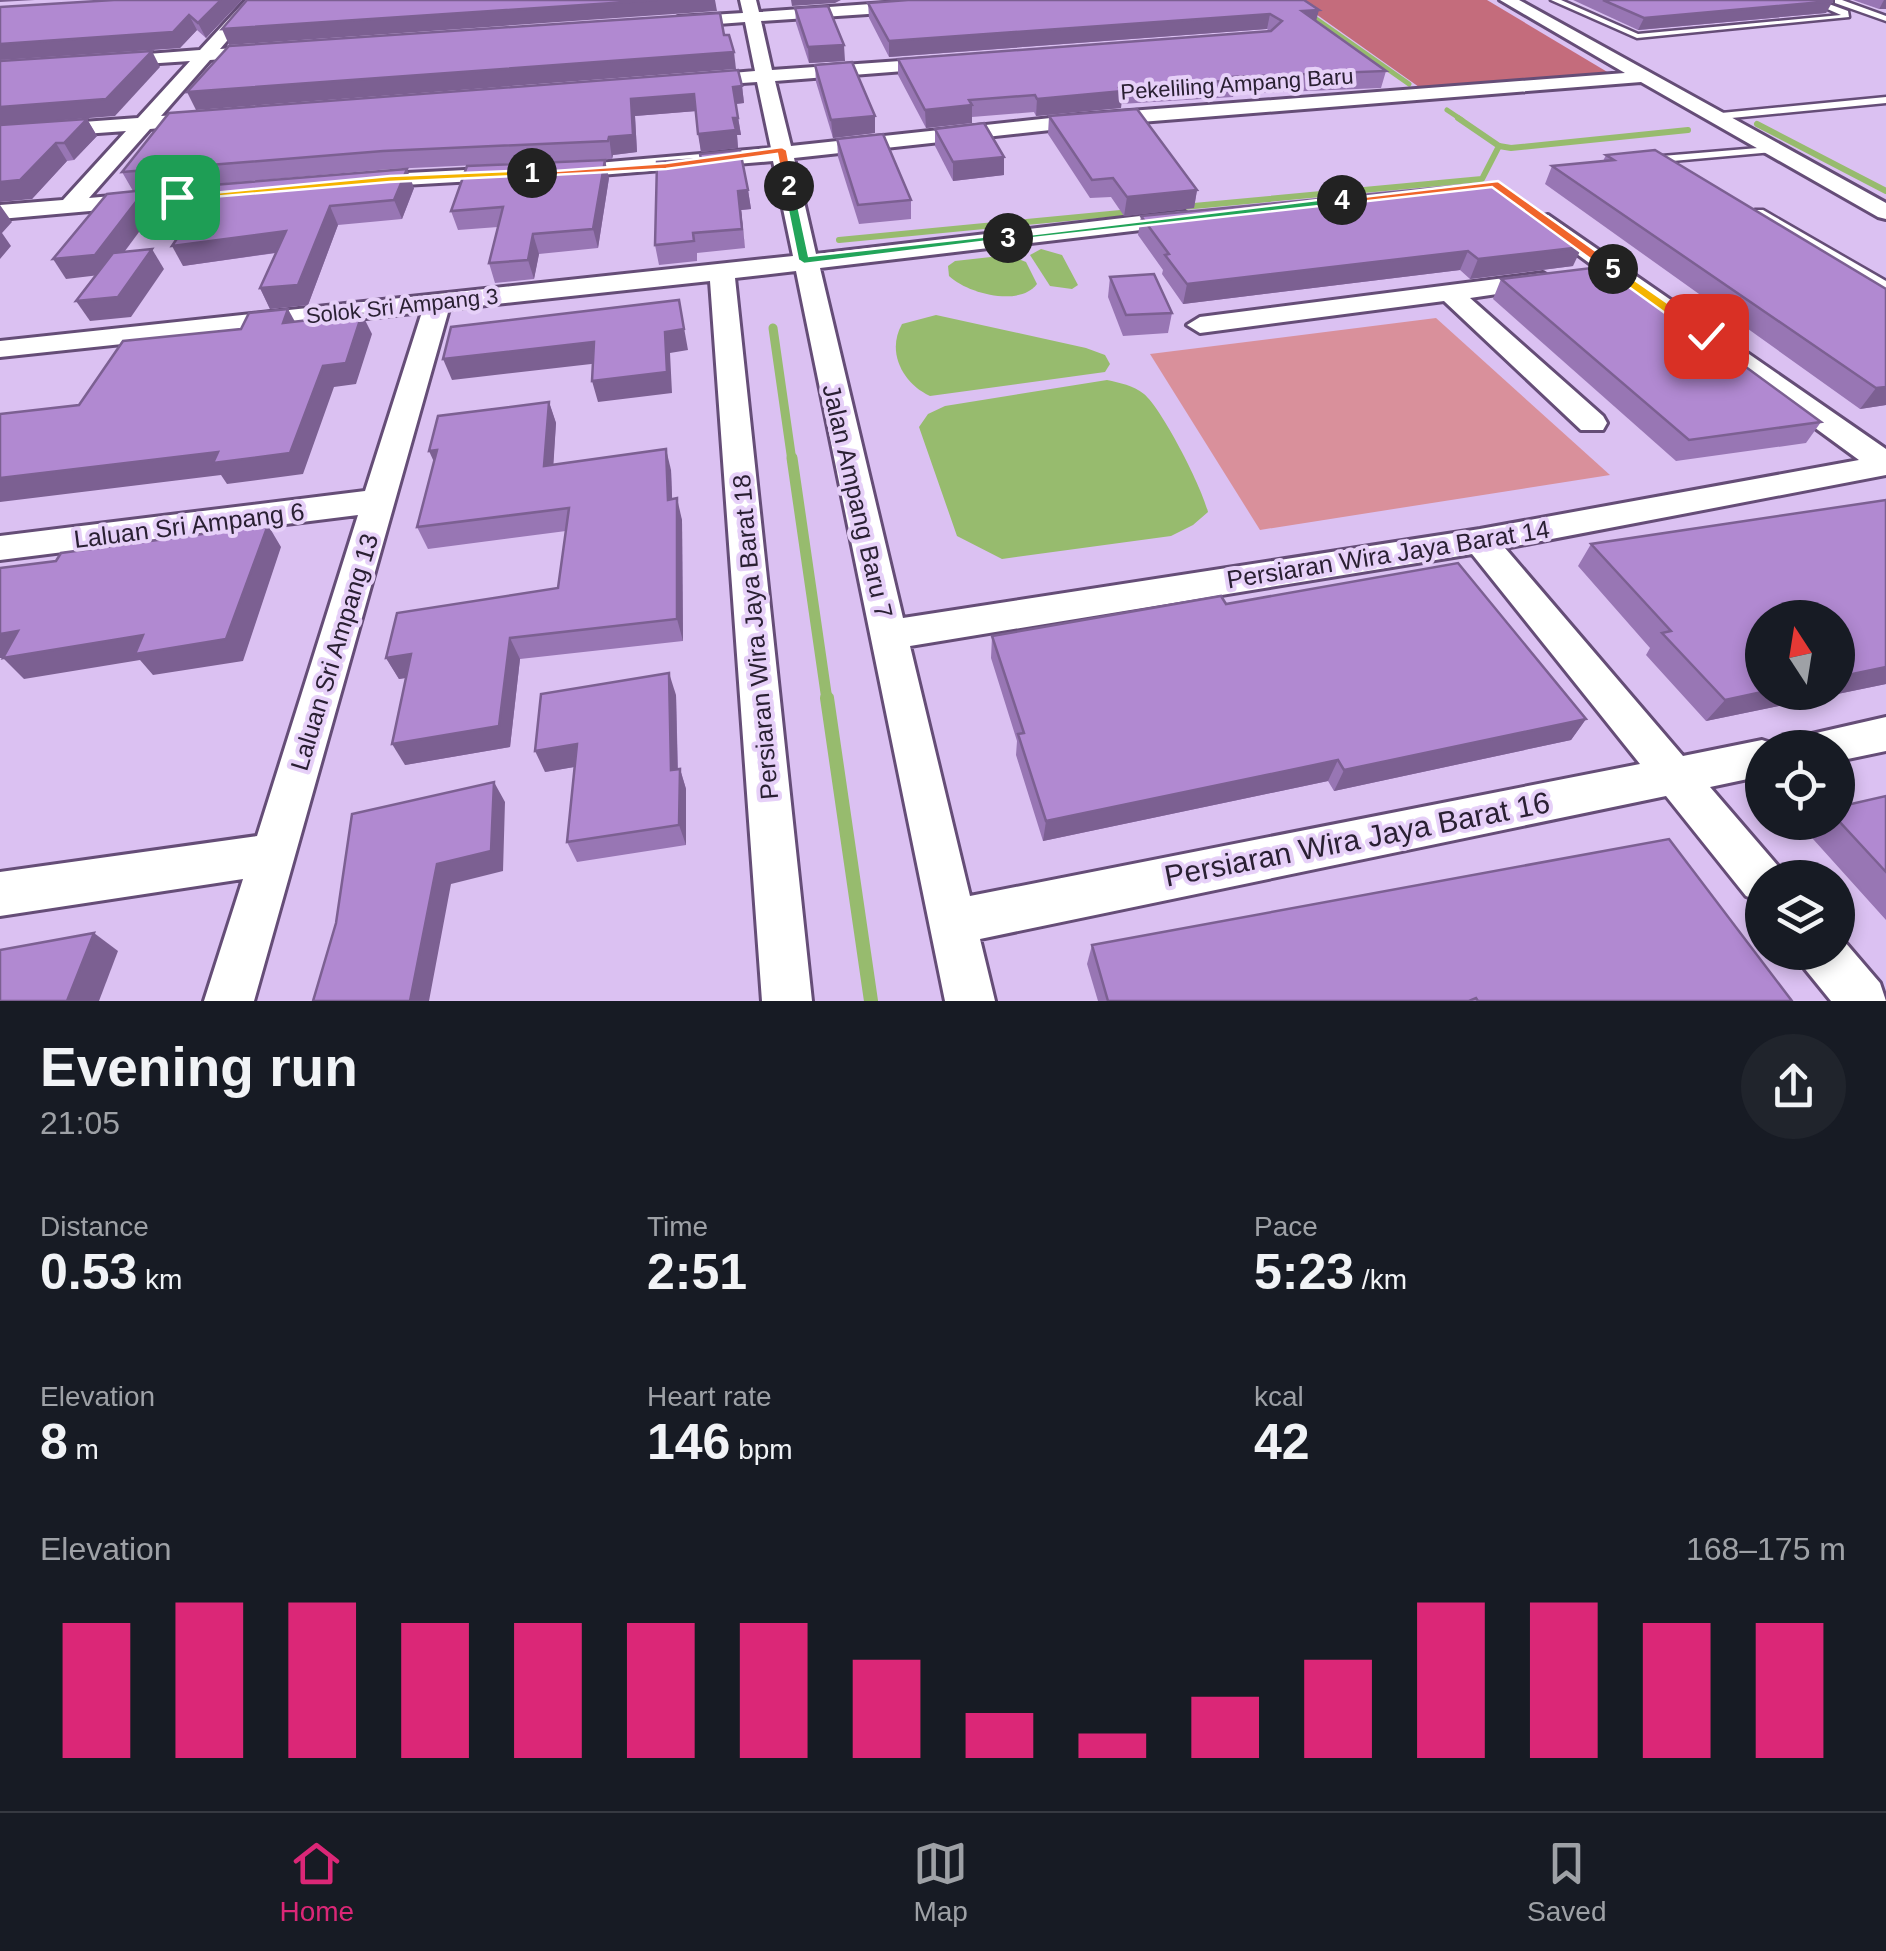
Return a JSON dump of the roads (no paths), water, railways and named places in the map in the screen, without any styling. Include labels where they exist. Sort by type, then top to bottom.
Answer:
[{"type":"street","points":[[70,206],[254,0]]},
{"type":"street","points":[[1508,0],[1886,212]]},
{"type":"street","points":[[655,24],[751,9],[928,5]]},
{"type":"street","name":"Jalan Ampang Baru 7","points":[[751,9],[970,1001]]},
{"type":"street","points":[[93,62],[283,50]]},
{"type":"street","points":[[670,84],[960,62]]},
{"type":"street","name":"Pekeliling Ampang Baru","points":[[353,182],[666,166],[782,150],[1078,121],[1641,76]]},
{"type":"street","points":[[0,134],[222,117]]},
{"type":"street","points":[[0,212],[278,188]]},
{"type":"street","points":[[1525,206],[1886,465]]},
{"type":"street","name":"Solok Sri Ampang 3","points":[[0,349],[722,272],[1198,216]]},
{"type":"street","name":"Persiaran Wira Jaya Barat 18","points":[[722,272],[788,1001]]},
{"type":"street","points":[[1200,325],[1616,272]]},
{"type":"street","points":[[1450,293],[1592,424]]},
{"type":"street","name":"Laluan Sri Ampang 13","points":[[230,1001],[438,302]]},
{"type":"street","name":"Persiaran Wira Jaya Barat 14","points":[[888,635],[1480,541],[1886,465]]},
{"type":"street","name":"Laluan Sri Ampang 6","points":[[0,548],[378,501]]},
{"type":"street","points":[[1480,541],[1745,861]]},
{"type":"street","points":[[1855,740],[1886,734]]},
{"type":"street","name":"Persiaran Wira Jaya Barat 16","points":[[952,922],[1745,761]]},
{"type":"street","points":[[0,894],[273,854]]},
{"type":"street","points":[[1837,970],[1862,1001]]},
{"type":"lane","points":[[1555,0],[1637,36],[1845,17],[1811,0]]},
{"type":"lane","points":[[1834,0],[1886,19]]},
{"type":"lane","points":[[1711,117],[1886,100]]},
{"type":"lane","points":[[1636,162],[1770,150]]},
{"type":"lane","points":[[1670,159],[1686,169]]},
{"type":"lane","points":[[1751,208],[1886,286]]},
{"type":"waterway","points":[[1289,0],[1409,84]]},
{"type":"waterway","points":[[1447,110],[1462,120]]},
{"type":"waterway","points":[[1458,118],[1499,146]]},
{"type":"waterway","points":[[1757,124],[1886,191]]},
{"type":"waterway","points":[[1499,146],[1511,148],[1688,130]]},
{"type":"waterway","points":[[1183,207],[1482,179],[1499,146]]},
{"type":"waterway","points":[[839,240],[1131,212]]},
{"type":"waterway","points":[[773,328],[792,461]]},
{"type":"waterway","points":[[792,458],[827,700]]},
{"type":"waterway","points":[[827,698],[871,1001]]}]
